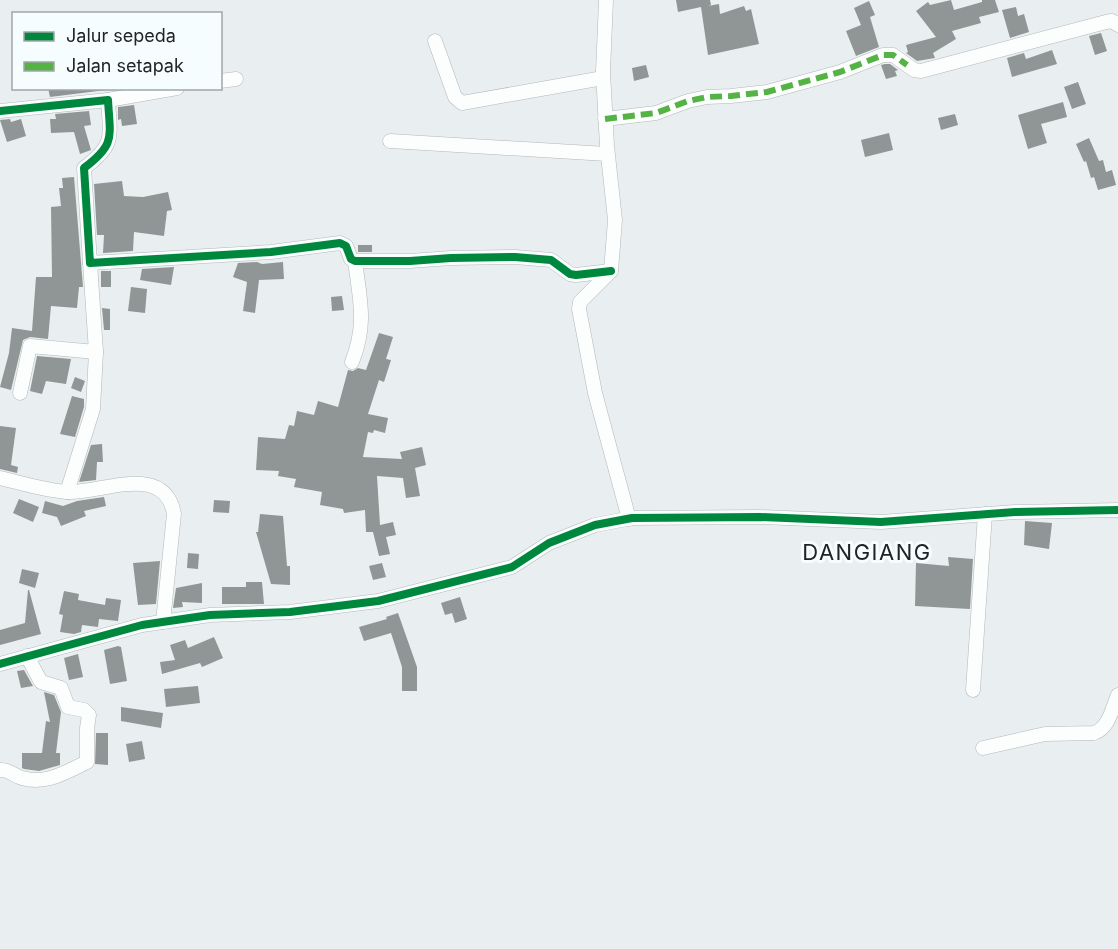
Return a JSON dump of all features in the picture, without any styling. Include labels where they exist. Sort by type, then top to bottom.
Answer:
[{"type":"street","points":[[606,0],[603,78],[615,220],[611,271],[580,302],[579,309],[595,393],[629,519]]},
{"type":"street","points":[[605,119],[656,113],[688,101],[708,97],[766,92],[840,72],[883,55],[893,55],[914,70],[921,72],[1106,22],[1112,21],[1118,25]]},
{"type":"street","points":[[435,42],[455,97],[462,103],[603,78]]},
{"type":"street","points":[[222,81],[236,79]]},
{"type":"street","points":[[0,111],[108,100],[166,90]]},
{"type":"street","points":[[67,492],[92,418],[96,352],[84,168],[105,149],[110,137],[108,100]]},
{"type":"street","points":[[390,141],[608,154]]},
{"type":"street","points":[[90,263],[271,252],[340,243],[346,246],[351,258],[356,261],[515,257],[551,260],[570,274],[576,275],[611,271]]},
{"type":"street","points":[[352,363],[359,346],[362,326],[356,261]]},
{"type":"street","points":[[20,393],[30,346],[96,352]]},
{"type":"street","points":[[0,478],[67,492],[143,483],[155,487],[166,495],[172,504],[174,514],[163,622]]},
{"type":"street","points":[[0,664],[142,625],[210,615],[290,612],[378,601],[512,567],[549,543],[594,525],[629,519],[760,517],[881,522],[985,514],[1118,510]]},
{"type":"street","points":[[973,690],[985,514]]},
{"type":"street","points":[[0,770],[21,778],[52,779],[87,762],[89,715],[84,710],[68,707],[61,688],[40,682],[27,656]]},
{"type":"street","points":[[983,748],[1037,735],[1100,731],[1108,720],[1118,695]]},
{"type":"building","points":[[676,0],[710,0],[711,5],[708,6],[719,4],[720,14],[744,6],[746,11],[751,9],[759,44],[708,55],[701,7],[678,12]]},
{"type":"building","points":[[951,0],[954,10],[982,2],[982,0],[995,0],[999,12],[979,17],[981,23],[952,31],[956,39],[933,53],[935,58],[917,61],[906,53],[908,52],[906,45],[936,37],[916,11],[928,2],[930,5]]},
{"type":"building","points":[[869,1],[875,15],[870,17],[879,47],[856,56],[846,31],[861,25],[854,8]]},
{"type":"building","points":[[1016,7],[1018,16],[1024,14],[1029,32],[1010,38],[1002,10]]},
{"type":"building","points":[[1101,33],[1107,51],[1095,55],[1089,36]]},
{"type":"building","points":[[1052,50],[1057,64],[1012,77],[1007,58],[1024,53],[1026,59]]},
{"type":"building","points":[[890,64],[898,70],[895,71],[897,76],[886,79],[881,65]]},
{"type":"building","points":[[646,65],[649,77],[634,81],[632,68]]},
{"type":"building","points":[[1078,82],[1086,104],[1072,109],[1064,87]]},
{"type":"building","points":[[48,90],[106,90],[50,97]]},
{"type":"building","points":[[1063,102],[1067,117],[1041,124],[1047,143],[1028,149],[1018,115]]},
{"type":"building","points":[[134,105],[137,124],[122,126],[121,119],[118,120],[118,107]]},
{"type":"building","points":[[89,111],[91,125],[84,126],[91,150],[80,154],[74,132],[51,133],[50,119],[56,119],[55,114]]},
{"type":"building","points":[[955,114],[958,125],[941,130],[938,118]]},
{"type":"building","points":[[10,119],[11,122],[21,119],[26,136],[7,142],[0,120]]},
{"type":"building","points":[[889,133],[893,150],[865,157],[861,140]]},
{"type":"building","points":[[1089,138],[1099,161],[1103,160],[1106,172],[1112,170],[1116,185],[1098,190],[1094,177],[1091,178],[1086,161],[1084,162],[1076,144]]},
{"type":"building","points":[[74,177],[83,287],[79,287],[77,308],[51,306],[48,339],[30,337],[23,340],[11,390],[0,387],[9,353],[12,328],[32,331],[36,277],[52,277],[51,207],[61,206],[59,188],[63,188],[62,178]]},
{"type":"building","points":[[122,181],[124,196],[143,197],[168,192],[172,210],[167,211],[164,236],[134,232],[133,251],[103,253],[104,235],[97,235],[94,184]]},
{"type":"building","points":[[358,245],[372,245],[372,252],[358,252]]},
{"type":"building","points":[[283,262],[284,279],[259,280],[255,313],[243,311],[247,282],[233,277],[238,263],[262,264]]},
{"type":"building","points":[[174,267],[171,285],[140,280],[142,269]]},
{"type":"building","points":[[101,271],[111,271],[111,287],[101,287]]},
{"type":"building","points":[[131,287],[147,289],[145,313],[128,311]]},
{"type":"building","points":[[342,296],[344,310],[332,311],[331,297]]},
{"type":"building","points":[[102,308],[110,309],[110,330],[104,330]]},
{"type":"building","points":[[379,333],[393,337],[386,359],[391,360],[384,382],[379,380],[368,414],[388,418],[385,433],[374,430],[373,433],[368,432],[363,457],[402,459],[400,452],[422,447],[426,465],[415,468],[420,496],[406,498],[403,478],[377,476],[380,525],[393,522],[396,535],[386,537],[390,554],[379,556],[373,532],[366,532],[365,510],[344,513],[343,509],[320,505],[322,492],[294,487],[296,479],[278,476],[279,471],[256,470],[258,437],[285,439],[289,425],[294,426],[297,411],[314,415],[318,401],[338,407],[348,370],[353,371],[358,368],[366,370]]},
{"type":"building","points":[[37,356],[71,359],[66,384],[46,381],[42,394],[30,391]]},
{"type":"building","points":[[75,377],[85,381],[81,392],[71,388]]},
{"type":"building","points":[[72,396],[84,399],[84,407],[75,437],[60,434]]},
{"type":"building","points":[[0,426],[16,428],[11,465],[18,467],[17,473],[0,469]]},
{"type":"building","points":[[102,444],[103,462],[97,462],[96,480],[79,482],[91,445]]},
{"type":"building","points":[[104,497],[106,506],[84,511],[86,516],[61,526],[57,517],[42,513],[45,501],[63,506],[77,501]]},
{"type":"building","points":[[19,499],[39,507],[33,522],[13,513]]},
{"type":"building","points":[[214,500],[230,501],[229,513],[213,512]]},
{"type":"building","points":[[260,514],[283,516],[287,566],[290,566],[290,585],[271,584],[256,532],[258,532]]},
{"type":"building","points":[[1025,521],[1052,523],[1049,549],[1024,545]]},
{"type":"building","points":[[188,553],[199,554],[198,569],[187,568]]},
{"type":"building","points":[[948,557],[973,559],[970,609],[915,606],[916,563],[949,566]]},
{"type":"building","points":[[160,561],[156,604],[138,605],[133,563]]},
{"type":"building","points":[[382,563],[386,577],[373,580],[369,566]]},
{"type":"building","points":[[22,569],[39,573],[35,588],[19,583]]},
{"type":"building","points":[[246,582],[262,582],[264,604],[222,604],[222,587],[246,587]]},
{"type":"building","points":[[202,583],[202,603],[182,602],[183,607],[173,608],[176,588]]},
{"type":"building","points":[[28,590],[41,634],[0,645],[0,630],[25,623]]},
{"type":"building","points":[[64,591],[79,594],[78,600],[105,605],[106,598],[121,600],[118,621],[99,619],[98,627],[82,625],[81,632],[74,634],[60,632],[63,615],[59,614]]},
{"type":"building","points":[[460,597],[467,619],[455,623],[452,613],[445,615],[441,603]]},
{"type":"building","points":[[398,613],[417,667],[417,691],[402,691],[402,667],[391,633],[364,641],[359,627],[387,619],[386,617]]},
{"type":"building","points":[[214,637],[223,658],[202,667],[200,663],[162,674],[160,662],[175,660],[170,645],[185,640],[188,648]]},
{"type":"building","points":[[121,647],[127,681],[110,684],[104,650]]},
{"type":"building","points":[[78,654],[83,677],[69,680],[64,658]]},
{"type":"building","points":[[24,670],[33,686],[21,688],[17,671]]},
{"type":"building","points":[[198,686],[200,703],[166,707],[164,689]]},
{"type":"building","points":[[44,692],[54,695],[61,712],[56,753],[60,753],[60,765],[39,771],[24,769],[22,768],[22,753],[42,753],[46,721],[50,722]]},
{"type":"building","points":[[121,707],[163,713],[161,728],[121,721]]},
{"type":"building","points":[[96,733],[108,733],[108,765],[95,764]]},
{"type":"building","points":[[142,741],[145,759],[129,762],[126,744]]},
{"type":"marked path","points":[[605,119],[656,113],[688,101],[707,97],[767,92],[840,72],[883,55],[893,55],[907,65]]},
{"type":"cycle path","points":[[0,111],[108,100],[109,139],[102,152],[84,168],[90,263],[271,252],[340,243],[346,246],[351,259],[355,261],[515,257],[551,260],[570,274],[576,275],[611,271]]},
{"type":"cycle path","points":[[0,664],[142,625],[210,615],[290,612],[378,601],[512,567],[549,543],[595,525],[632,518],[760,517],[881,522],[1015,512],[1118,510]]},
{"type":"district","name":"DANGIANG","points":[[867,552]]}]
